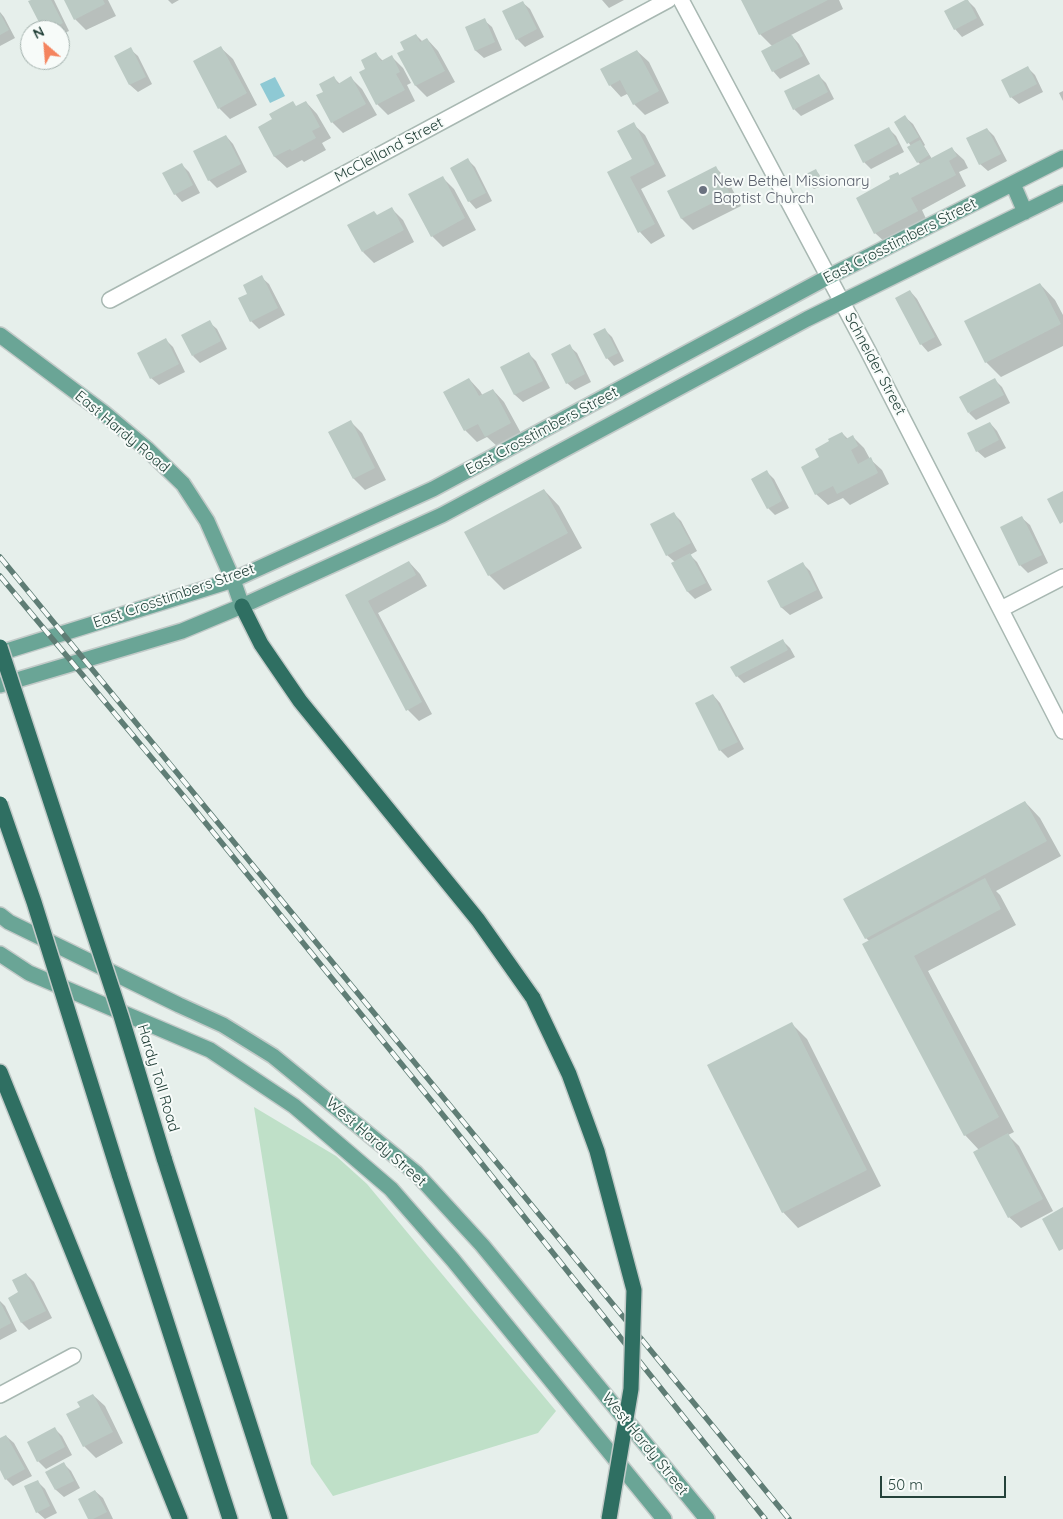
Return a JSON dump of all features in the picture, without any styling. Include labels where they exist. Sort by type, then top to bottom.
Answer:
[{"type":"highway","points":[[242,606],[261,644],[300,701],[478,920],[533,998],[569,1074],[597,1151],[634,1290],[631,1389],[609,1519]]},
{"type":"highway","name":"Hardy Toll Road","points":[[0,647],[280,1519]]},
{"type":"highway","points":[[0,804],[34,902],[230,1519]]},
{"type":"highway","points":[[0,1072],[180,1519]]},
{"type":"main road","name":"East Crosstimbers Street","points":[[0,653],[233,580],[432,489],[828,277],[1063,158]]},
{"type":"main road","points":[[1013,184],[1025,212]]},
{"type":"main road","name":"East Crosstimbers Street","points":[[0,684],[182,631],[242,606],[442,515],[807,320],[1063,193]]},
{"type":"main road","name":"East Hardy Road","points":[[0,335],[104,413],[147,449],[183,484],[207,521],[233,580],[242,606]]},
{"type":"main road","points":[[564,419],[579,441]]},
{"type":"main road","points":[[432,489],[442,515]]},
{"type":"main road","name":"West Hardy Street","points":[[0,915],[9,922],[223,1025],[272,1056],[416,1172],[482,1245],[707,1519]]},
{"type":"main road","name":"West Hardy Street","points":[[0,954],[29,973],[210,1050],[294,1106],[391,1190],[452,1260],[664,1519]]},
{"type":"street","name":"McClelland Street","points":[[110,300],[668,0]]},
{"type":"street","name":"Schneider Street","points":[[681,0],[842,302],[1063,731]]},
{"type":"street","points":[[1001,609],[1063,577]]},
{"type":"street","points":[[0,1395],[73,1356]]},
{"type":"green space","points":[[254,1107],[336,1156],[367,1184],[556,1411],[538,1433],[333,1496],[311,1464]]},
{"type":"water","points":[[275,77],[285,96],[270,103],[260,84]]},
{"type":"building","points":[[51,0],[61,20],[38,20],[28,1]]},
{"type":"building","points":[[64,0],[103,0],[105,4],[74,20]]},
{"type":"building","points":[[741,0],[828,0],[759,35]]},
{"type":"building","points":[[968,0],[977,18],[954,30],[944,11]]},
{"type":"building","points":[[523,1],[537,29],[516,40],[502,11]]},
{"type":"building","points":[[0,13],[9,30],[0,35]]},
{"type":"building","points":[[485,18],[495,42],[475,51],[465,27]]},
{"type":"building","points":[[416,34],[420,42],[427,38],[445,71],[415,86],[397,53],[404,50],[400,42]]},
{"type":"building","points":[[792,35],[803,56],[772,72],[761,51]]},
{"type":"building","points":[[221,46],[247,93],[218,109],[193,61]]},
{"type":"building","points":[[131,47],[146,77],[129,85],[114,56]]},
{"type":"building","points":[[637,50],[659,91],[633,105],[620,80],[609,86],[600,69]]},
{"type":"building","points":[[376,52],[381,61],[392,55],[400,72],[396,74],[405,90],[376,105],[359,72],[365,69],[361,60]]},
{"type":"building","points":[[1028,66],[1037,84],[1010,98],[1001,80]]},
{"type":"building","points":[[819,74],[828,92],[793,110],[784,91]]},
{"type":"building","points":[[334,76],[338,84],[351,76],[366,104],[331,123],[316,95],[323,92],[319,84]]},
{"type":"building","points":[[293,101],[296,106],[306,101],[320,127],[312,131],[316,138],[292,151],[290,149],[274,157],[258,127],[272,119],[269,114]]},
{"type":"building","points":[[905,115],[919,137],[907,144],[894,122]]},
{"type":"building","points":[[634,122],[655,164],[630,177],[655,224],[638,233],[607,172],[632,159],[617,131]]},
{"type":"building","points":[[889,127],[898,144],[863,163],[854,145]]},
{"type":"building","points":[[987,128],[1001,154],[979,165],[966,138]]},
{"type":"building","points":[[226,135],[241,164],[208,181],[193,151]]},
{"type":"building","points":[[920,140],[929,155],[917,163],[907,147]]},
{"type":"building","points":[[952,147],[957,156],[949,161],[956,175],[911,198],[918,211],[874,234],[856,198],[890,179],[889,176],[898,172],[899,175]]},
{"type":"building","points":[[468,158],[486,193],[468,202],[450,168]]},
{"type":"building","points":[[182,163],[193,185],[174,195],[162,173]]},
{"type":"building","points":[[716,166],[730,194],[681,219],[667,191]]},
{"type":"building","points":[[816,169],[822,181],[810,187],[804,175]]},
{"type":"building","points":[[443,176],[465,218],[431,237],[408,194]]},
{"type":"building","points":[[392,207],[404,230],[362,252],[347,225],[374,211],[377,215]]},
{"type":"building","points":[[262,275],[278,308],[250,322],[238,298],[247,294],[243,285]]},
{"type":"building","points":[[1040,283],[1061,324],[985,363],[964,321]]},
{"type":"building","points":[[910,290],[935,337],[920,345],[895,298]]},
{"type":"building","points":[[210,320],[221,341],[192,356],[181,335]]},
{"type":"building","points":[[605,328],[618,353],[606,359],[593,334]]},
{"type":"building","points":[[166,338],[179,364],[150,379],[137,353]]},
{"type":"building","points":[[570,344],[585,374],[566,384],[551,354]]},
{"type":"building","points":[[529,352],[543,381],[514,395],[500,367]]},
{"type":"building","points":[[469,378],[479,396],[493,389],[511,423],[485,437],[478,424],[464,431],[443,392]]},
{"type":"building","points":[[995,378],[1004,395],[968,413],[959,397]]},
{"type":"building","points":[[351,420],[375,468],[353,479],[328,432]]},
{"type":"building","points":[[990,422],[999,440],[976,452],[967,433]]},
{"type":"building","points":[[842,432],[846,439],[853,435],[858,446],[851,450],[858,464],[871,457],[878,473],[837,494],[833,486],[815,495],[801,467],[819,457],[815,449],[829,441],[828,439]]},
{"type":"building","points":[[767,470],[782,501],[767,509],[751,479]]},
{"type":"building","points":[[544,489],[568,533],[488,576],[464,532]]},
{"type":"building","points":[[1063,491],[1063,522],[1060,524],[1047,499]]},
{"type":"building","points":[[674,512],[691,543],[666,556],[650,524]]},
{"type":"building","points":[[1022,516],[1042,555],[1019,566],[1000,527]]},
{"type":"building","points":[[690,553],[706,583],[687,592],[671,563]]},
{"type":"building","points":[[409,561],[416,575],[368,601],[422,702],[406,711],[345,595]]},
{"type":"building","points":[[803,562],[817,590],[781,608],[767,581]]},
{"type":"building","points":[[783,639],[788,650],[736,677],[730,667]]},
{"type":"building","points":[[713,694],[738,742],[719,751],[695,703]]},
{"type":"building","points":[[1025,801],[1047,841],[865,939],[843,899]]},
{"type":"building","points":[[985,878],[1001,909],[914,956],[999,1117],[964,1136],[862,944]]},
{"type":"building","points":[[792,1022],[867,1170],[782,1213],[707,1065]]},
{"type":"building","points":[[1008,1133],[1043,1199],[1008,1218],[973,1152]]},
{"type":"building","points":[[1063,1207],[1063,1249],[1059,1251],[1042,1219]]},
{"type":"building","points":[[26,1273],[46,1311],[21,1323],[8,1298],[18,1292],[12,1280]]},
{"type":"building","points":[[0,1302],[11,1323],[0,1329]]},
{"type":"building","points":[[93,1394],[113,1432],[83,1447],[66,1414],[80,1407],[77,1402]]},
{"type":"building","points":[[55,1427],[65,1447],[37,1462],[27,1442]]},
{"type":"building","points":[[6,1435],[25,1469],[5,1480],[0,1470],[0,1438]]},
{"type":"building","points":[[64,1462],[74,1481],[55,1490],[45,1472]]},
{"type":"building","points":[[38,1480],[50,1506],[36,1513],[24,1486]]},
{"type":"building","points":[[95,1490],[107,1512],[93,1519],[88,1519],[78,1499]]},
{"type":"railway","points":[[0,557],[789,1519]]},
{"type":"railway","points":[[0,576],[191,805],[447,1120],[765,1519]]},
{"type":"place","name":"New Bethel Missionary Baptist Church","points":[[703,190]]}]
